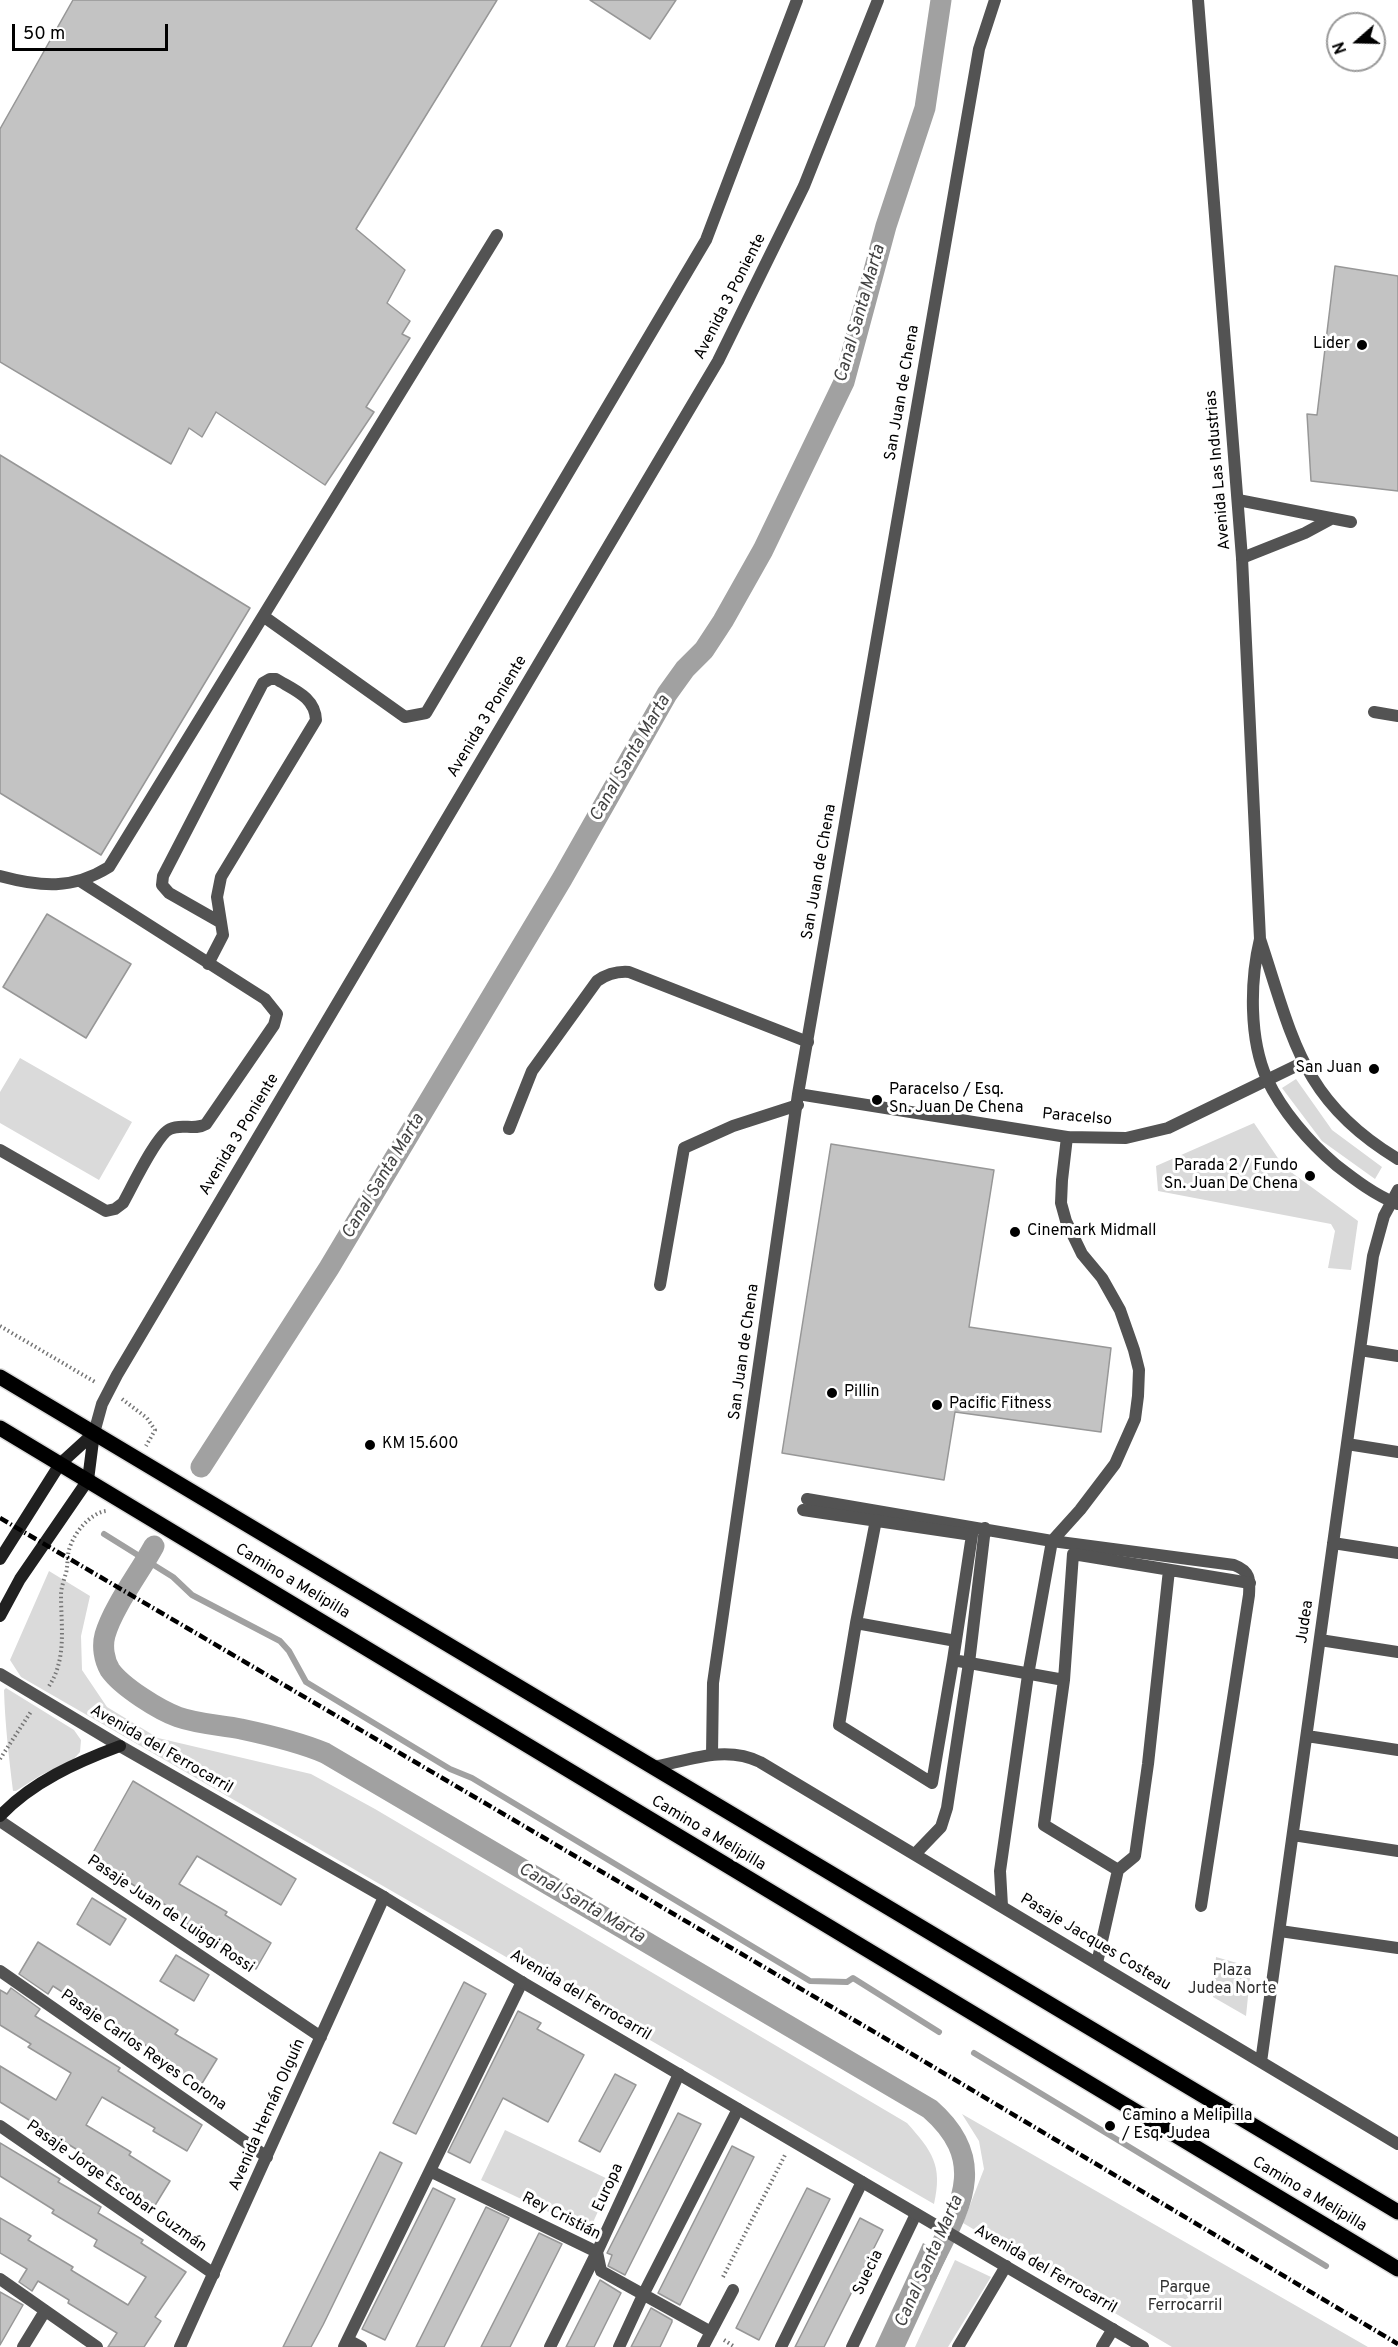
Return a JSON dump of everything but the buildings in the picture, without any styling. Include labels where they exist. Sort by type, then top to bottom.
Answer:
[{"type":"main road","name":"Camino a Melipilla","points":[[0,1377],[1398,2212]]},
{"type":"main road","name":"Camino a Melipilla","points":[[0,1428],[1398,2269]]},
{"type":"main road","points":[[0,1558],[60,1464],[94,1433]]},
{"type":"main road","name":"Avenida 3 Poniente","points":[[0,1616],[20,1579],[88,1480],[94,1433]]},
{"type":"main road","points":[[0,1816],[22,1795],[92,1757],[120,1746]]},
{"type":"street","points":[[262,616],[405,717],[426,713],[706,240],[797,0]]},
{"type":"street","name":"Avenida 3 Poniente","points":[[94,1433],[97,1416],[109,1389],[718,361],[804,186],[878,0]]},
{"type":"street","name":"San Juan de Chena","points":[[712,1755],[713,1683],[798,1100],[979,48],[995,0]]},
{"type":"street","name":"Avenida Las Industrias","points":[[1198,0],[1242,558],[1260,939],[1252,983],[1259,1054],[1268,1080],[1295,1122],[1311,1141],[1346,1173],[1394,1202]]},
{"type":"street","points":[[0,876],[28,884],[66,885],[91,878],[109,867],[497,235]]},
{"type":"street","points":[[1238,500],[1351,522]]},
{"type":"street","points":[[1242,558],[1305,533],[1331,519]]},
{"type":"street","points":[[208,964],[223,935],[217,897],[221,877],[316,720],[315,708],[310,700],[276,678],[263,683],[163,876],[162,885],[169,893],[220,922]]},
{"type":"street","points":[[1374,712],[1398,716]]},
{"type":"street","points":[[0,1150],[106,1211],[115,1209],[123,1203],[158,1141],[168,1129],[180,1126],[198,1128],[206,1124],[274,1025],[277,1014],[265,999],[80,881]]},
{"type":"street","name":"Avenida Las Industrias","points":[[1260,939],[1286,1024],[1302,1063],[1314,1083],[1340,1115],[1398,1160]]},
{"type":"street","points":[[509,1129],[532,1071],[597,981],[619,971],[629,972],[808,1042]]},
{"type":"street","name":"Paracelso","points":[[798,1100],[1067,1137],[1114,1139],[1168,1128],[1302,1063]]},
{"type":"street","points":[[660,1285],[684,1148],[798,1100]]},
{"type":"street","points":[[1002,1906],[1000,1871],[1028,1675],[1052,1541],[1080,1510],[1115,1464],[1135,1419],[1138,1396],[1138,1370],[1134,1350],[1120,1310],[1102,1278],[1082,1254],[1066,1221],[1061,1203],[1067,1137]]},
{"type":"street","name":"Judea","points":[[1261,2062],[1376,1243],[1398,1190]]},
{"type":"street","points":[[1360,1350],[1398,1356]]},
{"type":"street","points":[[1347,1444],[1398,1452]]},
{"type":"street","points":[[876,1520],[839,1725],[932,1783],[972,1535],[876,1520],[805,1504],[985,1528],[1052,1541],[1234,1565],[1245,1570],[1250,1583],[1201,1906]]},
{"type":"street","points":[[915,1854],[941,1827],[947,1808],[969,1663],[985,1528]]},
{"type":"street","points":[[1333,1543],[1398,1553]]},
{"type":"street","points":[[1118,1870],[1044,1826],[1064,1680],[1073,1554],[1250,1583]]},
{"type":"street","points":[[1097,1963],[1118,1870],[1136,1857],[1169,1570]]},
{"type":"street","points":[[856,1623],[956,1641]]},
{"type":"street","points":[[1320,1640],[1398,1652]]},
{"type":"street","points":[[953,1660],[1064,1680]]},
{"type":"street","name":"Avenida del Ferrocarril","points":[[0,1674],[120,1746],[384,1897],[522,1982],[1143,2347]]},
{"type":"street","points":[[1307,1736],[1398,1750]]},
{"type":"street","name":"Pasaje Jacques Costeau","points":[[712,1755],[723,1753],[744,1755],[775,1771],[1398,2144]]},
{"type":"street","points":[[654,1767],[712,1755]]},
{"type":"street","name":"Pasaje Juan de Luiggi Rossi","points":[[0,1821],[321,2037]]},
{"type":"street","points":[[1293,1835],[1398,1851]]},
{"type":"street","name":"Avenida Hernán Olguín","points":[[180,2347],[384,1897]]},
{"type":"street","points":[[1280,1931],[1398,1948]]},
{"type":"street","name":"Pasaje Carlos Reyes Corona","points":[[0,1971],[267,2157]]},
{"type":"street","points":[[361,2347],[346,2344],[522,1982]]},
{"type":"street","name":"Europa","points":[[550,2347],[597,2252],[679,2074]]},
{"type":"street","points":[[619,2347],[738,2109]]},
{"type":"street","name":"Pasaje Jorge Escobar Guzmán","points":[[0,2126],[214,2274]]},
{"type":"street","name":"Rey Cristián","points":[[430,2171],[597,2252],[601,2271],[711,2332]]},
{"type":"street","points":[[781,2347],[862,2182]]},
{"type":"street","name":"Suecia","points":[[852,2347],[920,2216]]},
{"type":"street","points":[[958,2347],[1006,2266]]},
{"type":"street","points":[[0,2279],[97,2347]]},
{"type":"street","points":[[704,2347],[733,2289]]},
{"type":"street","points":[[23,2347],[45,2311]]},
{"type":"street","points":[[1102,2347],[1113,2330]]},
{"type":"path","points":[[0,1326],[109,1389],[147,1418],[154,1430],[138,1459]]},
{"type":"path","points":[[0,1759],[54,1678],[60,1658],[63,1627],[61,1594],[69,1549],[87,1519],[97,1512],[106,1511],[115,1498]]},
{"type":"path","points":[[733,2289],[720,2283],[792,2142]]},
{"type":"green space","points":[[20,1058],[132,1122],[99,1180],[0,1123],[0,1092]]},
{"type":"green space","points":[[1296,1079],[1332,1130],[1382,1167],[1375,1179],[1322,1141],[1282,1088]]},
{"type":"green space","points":[[1254,1123],[1284,1167],[1358,1221],[1351,1270],[1328,1268],[1335,1231],[1331,1224],[1158,1191],[1156,1166]]},
{"type":"green space","points":[[49,1571],[90,1596],[81,1636],[82,1670],[107,1707],[158,1738],[311,1774],[375,1809],[907,2123],[923,2142],[933,2159],[937,2179],[934,2204],[21,1677],[10,1660]]},
{"type":"green space","points":[[6,1688],[74,1730],[81,1740],[80,1752],[72,1761],[41,1775],[16,1791],[13,1791],[7,1741],[4,1690]]},
{"type":"green space","name":"Plaza Judea Norte","points":[[1216,1957],[1251,1967],[1246,2016],[1213,1997]]},
{"type":"green space","name":"Parque Ferrocarril","points":[[962,2114],[1368,2347],[1172,2347],[963,2223],[984,2169],[979,2141]]},
{"type":"green space","points":[[505,2130],[612,2181],[589,2231],[481,2180]]},
{"type":"green space","points":[[955,2260],[991,2277],[948,2347],[915,2347]]},
{"type":"water","points":[[923,2243],[947,2256],[905,2347],[875,2347]]},
{"type":"waterway","name":"Canal Santa Marta","points":[[201,1467],[329,1268],[562,879],[667,694],[685,669],[704,650],[763,550],[844,382],[886,226],[925,108],[941,0]]},
{"type":"waterway","points":[[104,1534],[173,1577],[192,1595],[280,1641],[289,1651],[306,1682],[450,1769],[472,1778],[810,1981],[847,1982],[853,1978],[939,2032]]},
{"type":"waterway","name":"Canal Santa Marta","points":[[154,1546],[114,1613],[104,1639],[105,1657],[110,1670],[151,1704],[178,1717],[273,1736],[325,1753],[930,2109],[949,2130],[960,2150],[965,2170],[963,2190],[957,2211],[926,2276]]},
{"type":"waterway","points":[[974,2053],[1326,2266]]},
{"type":"railway","points":[[0,1518],[905,2050],[1398,2344]]},
{"type":"place","name":"Lider","points":[[1362,345]]},
{"type":"place","name":"San Juan","points":[[1374,1069]]},
{"type":"place","name":"Paracelso / Esq. Sn. Juan De Chena","points":[[877,1100]]},
{"type":"place","name":"Parada 2 / Fundo Sn. Juan De Chena","points":[[1310,1176]]},
{"type":"place","name":"Cinemark Midmall","points":[[1015,1232]]},
{"type":"place","name":"Pillin","points":[[832,1393]]},
{"type":"place","name":"Pacific Fitness","points":[[937,1405]]},
{"type":"place","name":"KM 15.600","points":[[370,1445]]},
{"type":"place","name":"Camino a Melipilla / Esq. Judea","points":[[1110,2126]]}]
